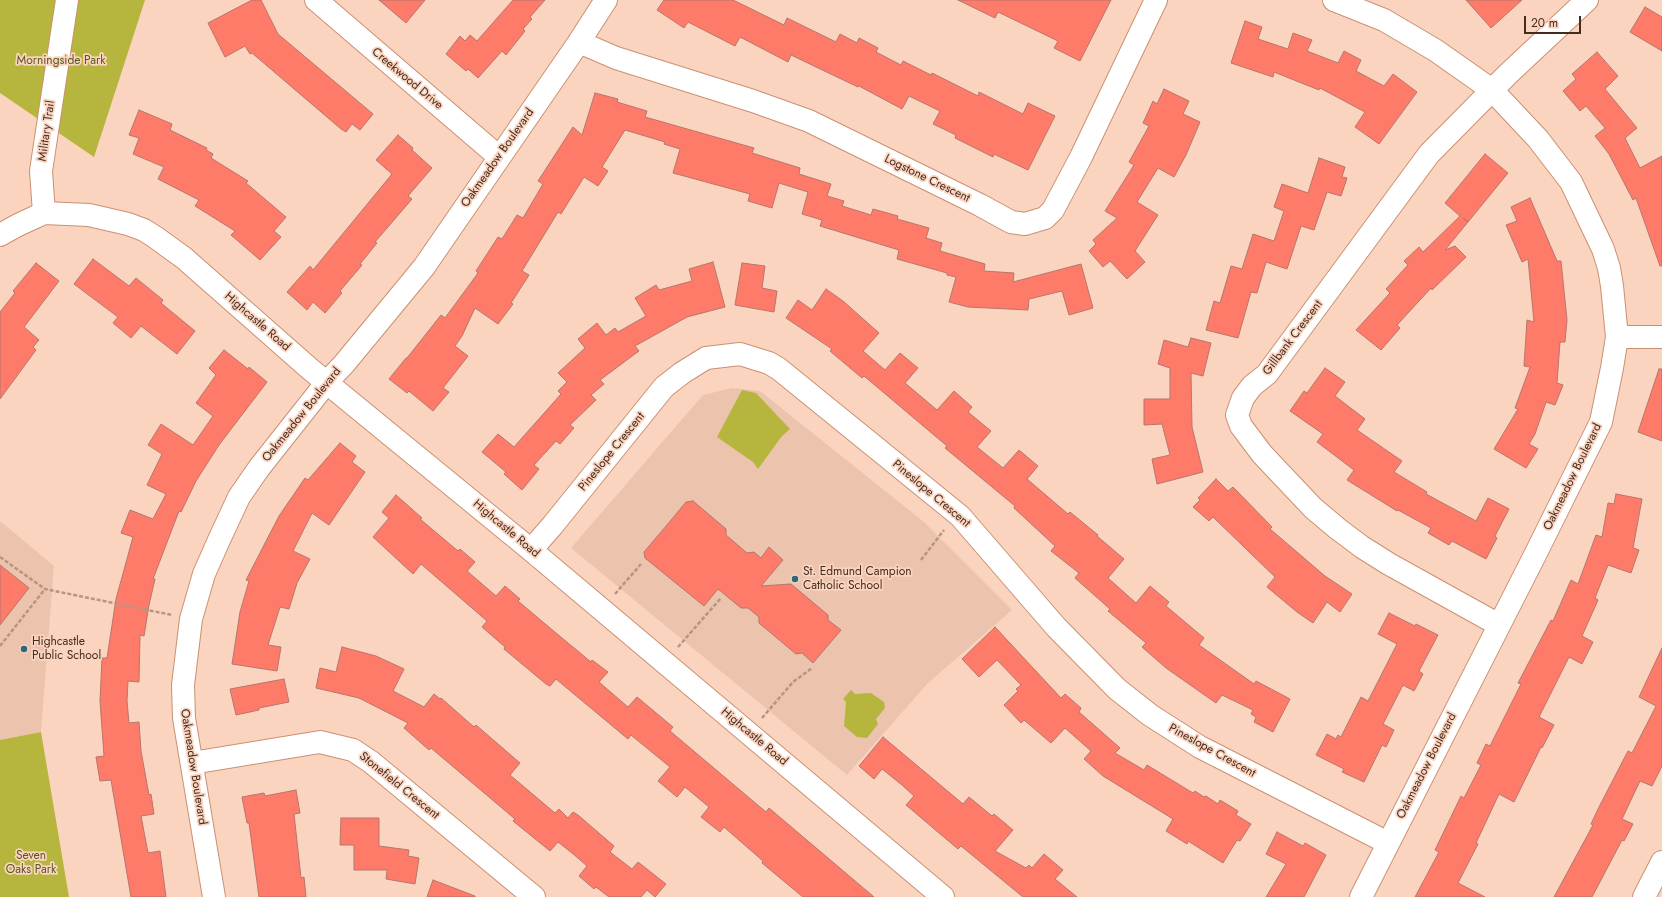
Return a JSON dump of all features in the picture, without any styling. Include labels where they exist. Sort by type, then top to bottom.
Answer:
[{"type":"street","name":"Military Trail","points":[[44,213],[41,171],[68,0]]},
{"type":"street","name":"Creekwood Drive","points":[[316,0],[499,157]]},
{"type":"street","name":"Oakmeadow Boulevard","points":[[214,897],[184,718],[183,685],[191,619],[204,574],[239,497],[259,468],[327,382],[344,364],[424,267],[579,42],[606,0]]},
{"type":"street","name":"Logstone Crescent","points":[[579,42],[623,60],[753,101],[809,121],[980,205],[1011,222],[1025,224],[1045,218],[1053,210],[1081,157],[1156,0]]},
{"type":"street","name":"Oakmeadow Boulevard","points":[[1334,0],[1384,20],[1420,40],[1492,90],[1538,139],[1571,182],[1603,249],[1609,268],[1613,293],[1617,337],[1601,422],[1361,897]]},
{"type":"street","points":[[1492,90],[1587,0]]},
{"type":"street","name":"Gillbank Crescent","points":[[1492,90],[1429,154],[1267,374],[1252,386],[1243,398],[1237,415],[1240,426],[1248,438],[1313,508],[1338,529],[1362,547],[1389,564],[1499,624]]},
{"type":"street","points":[[0,235],[44,213]]},
{"type":"street","name":"Highcastle Road","points":[[44,213],[89,215],[128,224],[144,230],[184,258],[310,369],[531,550],[943,897]]},
{"type":"street","points":[[1617,337],[1662,337]]},
{"type":"street","name":"Pineslope Crescent","points":[[531,550],[664,387],[682,373],[706,358],[740,354],[769,362],[956,513],[982,540],[999,562],[1056,627],[1117,689],[1150,715],[1200,747],[1388,843]]},
{"type":"street","name":"Stonefield Crescent","points":[[192,763],[320,742],[353,750],[371,762],[534,897]]},
{"type":"street","points":[[1644,897],[1662,862]]},
{"type":"path","points":[[921,560],[956,513]]},
{"type":"path","points":[[0,557],[45,589],[191,619]]},
{"type":"path","points":[[602,610],[641,564]]},
{"type":"path","points":[[0,646],[45,589]]},
{"type":"path","points":[[664,662],[721,598]]},
{"type":"path","points":[[750,733],[793,682],[812,668]]},
{"type":"shaded area","name":"St. Edmund Campion Catholic School","points":[[732,388],[760,391],[924,522],[1012,610],[927,684],[847,775],[571,548],[703,395]]},
{"type":"shaded area","name":"Highcastle Public School","points":[[0,521],[54,566],[41,732],[0,740]]},
{"type":"green space","name":"Morningside Park","points":[[0,0],[145,0],[94,157],[0,93]]},
{"type":"green space","points":[[742,390],[756,393],[790,429],[782,436],[758,469],[753,462],[717,437]]},
{"type":"green space","points":[[851,690],[855,694],[871,693],[884,702],[885,708],[876,719],[878,724],[867,738],[857,737],[844,726],[846,702],[843,699]]},
{"type":"green space","name":"Seven Oaks Park","points":[[41,732],[69,897],[0,897],[0,740]]},
{"type":"building","points":[[252,0],[261,0],[278,34],[373,114],[360,130],[352,124],[346,132],[341,129],[252,53],[250,54],[245,46],[225,57],[208,23]]},
{"type":"building","points":[[379,0],[425,0],[406,23]]},
{"type":"building","points":[[513,0],[545,0],[530,17],[532,19],[523,29],[525,31],[506,55],[502,51],[478,78],[468,69],[466,71],[446,54],[460,36],[465,41],[470,35],[477,41]]},
{"type":"building","points":[[664,0],[733,0],[784,25],[787,18],[836,42],[840,34],[857,43],[859,38],[878,48],[876,52],[901,65],[903,61],[931,75],[932,73],[978,96],[979,92],[1023,114],[1028,103],[1055,116],[1028,170],[994,154],[993,157],[955,138],[956,135],[933,124],[940,111],[909,96],[902,109],[859,86],[858,87],[791,55],[788,62],[740,37],[735,46],[688,22],[684,28],[657,10]]},
{"type":"building","points":[[958,0],[1111,0],[1080,61],[1054,48],[1058,41],[998,12],[995,18]]},
{"type":"building","points":[[1466,0],[1522,0],[1491,28]]},
{"type":"building","points":[[1645,7],[1662,17],[1662,51],[1630,32]]},
{"type":"building","points":[[1245,21],[1262,27],[1258,39],[1288,49],[1293,33],[1312,40],[1307,51],[1338,63],[1344,51],[1361,60],[1356,71],[1384,86],[1393,74],[1417,92],[1379,144],[1355,127],[1365,112],[1320,88],[1319,90],[1274,72],[1273,77],[1231,63]]},
{"type":"building","points":[[1597,52],[1618,76],[1605,89],[1637,128],[1625,138],[1640,168],[1662,156],[1662,266],[1660,266],[1636,198],[1633,200],[1609,154],[1595,136],[1605,128],[1586,106],[1580,111],[1563,91],[1576,79],[1572,74]]},
{"type":"building","points":[[1164,89],[1189,101],[1183,114],[1200,122],[1186,155],[1174,177],[1158,168],[1137,202],[1158,215],[1135,251],[1145,262],[1127,279],[1110,261],[1103,267],[1089,251],[1096,244],[1093,240],[1117,218],[1105,211],[1134,165],[1129,162],[1149,126],[1143,123],[1153,101],[1157,104]]},
{"type":"building","points":[[595,93],[618,99],[617,102],[647,111],[645,117],[754,148],[752,153],[800,168],[799,174],[831,184],[827,196],[844,201],[842,206],[871,215],[873,209],[898,216],[897,219],[929,228],[926,238],[942,243],[940,251],[985,264],[984,271],[1014,273],[1013,282],[1081,264],[1093,308],[1069,315],[1062,291],[1029,299],[1028,310],[968,307],[949,302],[956,277],[897,259],[899,250],[820,226],[822,220],[802,214],[808,192],[779,183],[772,208],[748,201],[750,194],[673,173],[680,149],[664,144],[665,142],[625,130],[602,167],[608,171],[598,186],[584,177],[561,214],[558,212],[522,271],[529,275],[511,303],[513,304],[498,324],[475,308],[462,336],[455,346],[468,356],[443,388],[449,392],[433,411],[409,391],[407,393],[389,379],[441,315],[445,318],[478,273],[476,271],[498,237],[502,239],[517,215],[523,218],[543,184],[538,181],[573,127],[582,135]]},
{"type":"building","points":[[139,110],[172,124],[170,130],[207,148],[206,150],[213,154],[211,158],[248,181],[246,183],[286,217],[274,231],[281,237],[260,260],[231,235],[235,231],[195,206],[199,200],[158,179],[164,167],[133,154],[139,138],[129,135]]},
{"type":"building","points":[[398,135],[432,168],[408,196],[412,199],[375,242],[377,243],[360,264],[362,265],[340,291],[342,293],[325,313],[313,302],[307,310],[287,292],[310,266],[313,270],[392,174],[376,160]]},
{"type":"building","points":[[1485,154],[1508,173],[1445,250],[1455,246],[1466,257],[1432,290],[1431,288],[1397,325],[1400,328],[1381,350],[1356,330],[1390,293],[1386,289],[1408,265],[1404,261],[1419,247],[1423,252],[1460,216],[1445,203]]},
{"type":"building","points":[[1319,158],[1345,167],[1342,177],[1347,178],[1341,196],[1327,192],[1314,230],[1301,226],[1287,269],[1266,262],[1257,293],[1251,292],[1238,338],[1206,330],[1214,301],[1220,303],[1231,266],[1242,269],[1253,234],[1274,241],[1284,211],[1274,207],[1282,184],[1308,193]]},
{"type":"building","points":[[1530,198],[1557,261],[1561,261],[1567,320],[1565,342],[1560,342],[1557,383],[1563,385],[1555,405],[1546,402],[1535,434],[1529,444],[1538,449],[1526,468],[1494,449],[1518,409],[1515,408],[1530,367],[1524,366],[1527,320],[1534,322],[1528,259],[1522,262],[1506,225],[1517,221],[1511,207]]},
{"type":"building","points":[[93,259],[129,286],[136,278],[163,300],[161,303],[195,331],[177,354],[141,326],[131,338],[113,323],[118,317],[74,284]]},
{"type":"building","points":[[713,262],[725,307],[687,317],[635,346],[639,351],[600,380],[604,384],[591,395],[596,400],[570,425],[574,428],[560,444],[556,441],[534,465],[539,469],[522,490],[504,474],[506,472],[482,452],[498,434],[514,447],[561,394],[558,391],[567,382],[558,373],[585,348],[578,339],[597,323],[606,335],[615,328],[618,332],[646,316],[635,298],[656,285],[659,290],[692,281],[689,269]]},
{"type":"building","points":[[36,263],[59,281],[24,327],[39,340],[33,347],[36,350],[0,399],[0,312],[15,293],[13,291]]},
{"type":"building","points":[[742,263],[765,266],[762,288],[777,291],[774,312],[735,305]]},
{"type":"building","points":[[826,289],[843,301],[879,333],[863,351],[885,370],[900,353],[918,368],[905,383],[937,410],[954,391],[972,407],[968,412],[991,431],[977,447],[1003,468],[1019,450],[1038,466],[1027,479],[1068,514],[1070,512],[1098,535],[1097,536],[1124,559],[1108,578],[1136,603],[1150,586],[1169,602],[1166,606],[1204,638],[1199,645],[1254,684],[1256,681],[1290,699],[1273,732],[1254,722],[1256,717],[1251,714],[1253,710],[1222,695],[1216,703],[1166,668],[1142,647],[1146,643],[1108,611],[1110,609],[1075,578],[1079,573],[1051,551],[1055,546],[1014,508],[1015,506],[945,448],[947,446],[864,376],[862,378],[830,351],[832,349],[786,318],[798,300],[812,310]]},
{"type":"building","points":[[1191,338],[1211,343],[1203,376],[1191,373],[1192,427],[1203,472],[1157,484],[1152,459],[1170,455],[1162,424],[1144,425],[1144,399],[1170,399],[1170,368],[1158,364],[1164,340],[1188,347]]},
{"type":"building","points":[[224,350],[248,369],[249,367],[267,382],[219,445],[196,481],[181,512],[179,511],[153,579],[155,579],[144,636],[140,635],[139,682],[128,681],[127,701],[129,723],[139,722],[141,751],[154,814],[141,816],[148,853],[160,851],[166,897],[131,897],[111,780],[100,781],[96,757],[104,756],[100,701],[102,658],[107,658],[116,599],[133,537],[121,533],[130,510],[153,519],[166,494],[147,485],[162,454],[148,445],[161,424],[193,445],[213,416],[196,403],[216,375],[209,368]]},
{"type":"building","points":[[1325,368],[1345,382],[1335,396],[1365,419],[1357,430],[1402,461],[1394,472],[1427,492],[1426,494],[1476,521],[1488,498],[1509,509],[1495,536],[1497,538],[1486,559],[1452,541],[1449,545],[1428,533],[1431,528],[1398,510],[1397,511],[1347,480],[1354,470],[1317,442],[1323,434],[1290,411],[1304,391],[1307,393]]},
{"type":"building","points":[[1659,369],[1662,369],[1662,441],[1638,432]]},
{"type":"building","points":[[340,443],[356,456],[352,462],[365,472],[329,525],[312,513],[293,551],[310,559],[297,583],[289,609],[280,607],[268,645],[281,647],[277,671],[232,664],[240,612],[249,581],[246,580],[279,516],[305,478],[308,480]]},
{"type":"building","points":[[1216,479],[1228,491],[1233,487],[1272,527],[1270,529],[1325,576],[1352,594],[1340,612],[1327,602],[1313,623],[1267,587],[1275,577],[1213,517],[1209,521],[1193,507],[1200,500],[1198,498]]},
{"type":"building","points":[[1616,494],[1642,499],[1633,548],[1639,550],[1631,573],[1608,565],[1595,598],[1598,600],[1582,636],[1593,642],[1582,664],[1569,657],[1539,717],[1554,725],[1542,748],[1541,747],[1514,802],[1499,794],[1476,843],[1478,844],[1458,883],[1485,897],[1415,897],[1439,852],[1435,850],[1461,796],[1464,798],[1481,765],[1477,763],[1486,744],[1490,746],[1521,684],[1518,683],[1551,620],[1553,621],[1571,580],[1578,584],[1596,535],[1602,537],[1608,503],[1614,504]]},
{"type":"building","points":[[396,495],[422,518],[420,519],[458,551],[460,549],[475,562],[467,571],[496,596],[505,586],[520,599],[518,601],[556,633],[591,662],[592,660],[608,672],[599,682],[628,707],[637,697],[673,727],[670,731],[766,812],[769,808],[874,897],[803,897],[762,863],[763,861],[724,827],[720,832],[701,817],[709,807],[685,787],[677,797],[658,781],[670,767],[631,735],[628,739],[556,679],[550,686],[546,684],[504,649],[505,647],[482,627],[487,621],[421,564],[413,574],[373,537],[389,518],[382,512]]},
{"type":"building","points":[[693,501],[726,529],[726,535],[747,553],[754,552],[761,558],[769,547],[783,560],[761,586],[791,584],[828,615],[828,620],[841,630],[813,663],[802,653],[796,654],[759,623],[759,617],[748,608],[741,608],[718,589],[704,606],[645,558],[644,552],[686,502]]},
{"type":"building","points":[[0,565],[29,588],[0,625]]},
{"type":"building","points":[[1389,613],[1415,626],[1416,624],[1438,635],[1419,671],[1423,674],[1414,691],[1403,685],[1383,724],[1394,730],[1386,747],[1382,745],[1364,782],[1342,772],[1344,769],[1316,755],[1327,734],[1336,739],[1338,735],[1341,737],[1361,697],[1368,701],[1397,644],[1378,634]]},
{"type":"building","points":[[995,627],[1061,698],[1065,694],[1081,708],[1079,712],[1120,748],[1115,753],[1144,770],[1147,765],[1193,793],[1195,791],[1218,804],[1220,800],[1238,811],[1236,815],[1251,824],[1240,841],[1237,840],[1223,863],[1188,841],[1187,844],[1166,831],[1173,819],[1103,776],[1084,759],[1091,751],[1065,728],[1051,743],[1024,720],[1021,723],[1004,705],[1018,691],[1016,689],[1021,685],[997,660],[979,677],[962,659]]},
{"type":"building","points":[[342,647],[376,656],[404,669],[393,691],[424,707],[434,694],[440,699],[441,698],[474,727],[476,725],[520,763],[510,775],[555,813],[559,809],[568,818],[573,812],[578,815],[614,846],[610,852],[632,869],[638,862],[666,884],[655,897],[647,890],[641,897],[609,897],[596,887],[594,889],[579,876],[587,866],[558,842],[550,851],[513,821],[515,819],[431,748],[429,750],[404,728],[408,723],[359,698],[316,688],[320,668],[336,672]]},
{"type":"building","points":[[1662,648],[1662,766],[1652,786],[1640,781],[1622,819],[1633,824],[1624,841],[1622,840],[1592,897],[1554,897],[1593,825],[1591,824],[1599,807],[1628,751],[1632,753],[1656,706],[1639,697]]},
{"type":"building","points":[[284,679],[289,702],[259,708],[259,710],[236,715],[230,689]]},
{"type":"building","points":[[883,737],[963,804],[969,797],[992,816],[994,814],[1013,830],[995,851],[1026,868],[1029,865],[1032,868],[1044,854],[1063,870],[1055,879],[1077,897],[1023,897],[961,846],[958,849],[906,805],[914,796],[902,785],[882,769],[874,779],[859,766]]},
{"type":"building","points":[[296,790],[300,813],[294,814],[301,878],[304,877],[306,897],[259,897],[249,823],[247,823],[242,797],[264,793],[265,796]]},
{"type":"building","points":[[341,818],[379,818],[379,846],[409,850],[408,856],[419,858],[415,884],[386,879],[387,870],[354,870],[354,845],[340,845]]},
{"type":"building","points":[[1277,832],[1303,846],[1305,843],[1326,855],[1304,897],[1266,897],[1286,864],[1266,854]]},
{"type":"building","points":[[433,880],[475,896],[475,897],[427,897]]},
{"type":"place","name":"St. Edmund Campion Catholic School","points":[[795,579]]},
{"type":"place","name":"Highcastle Public School","points":[[24,649]]}]
